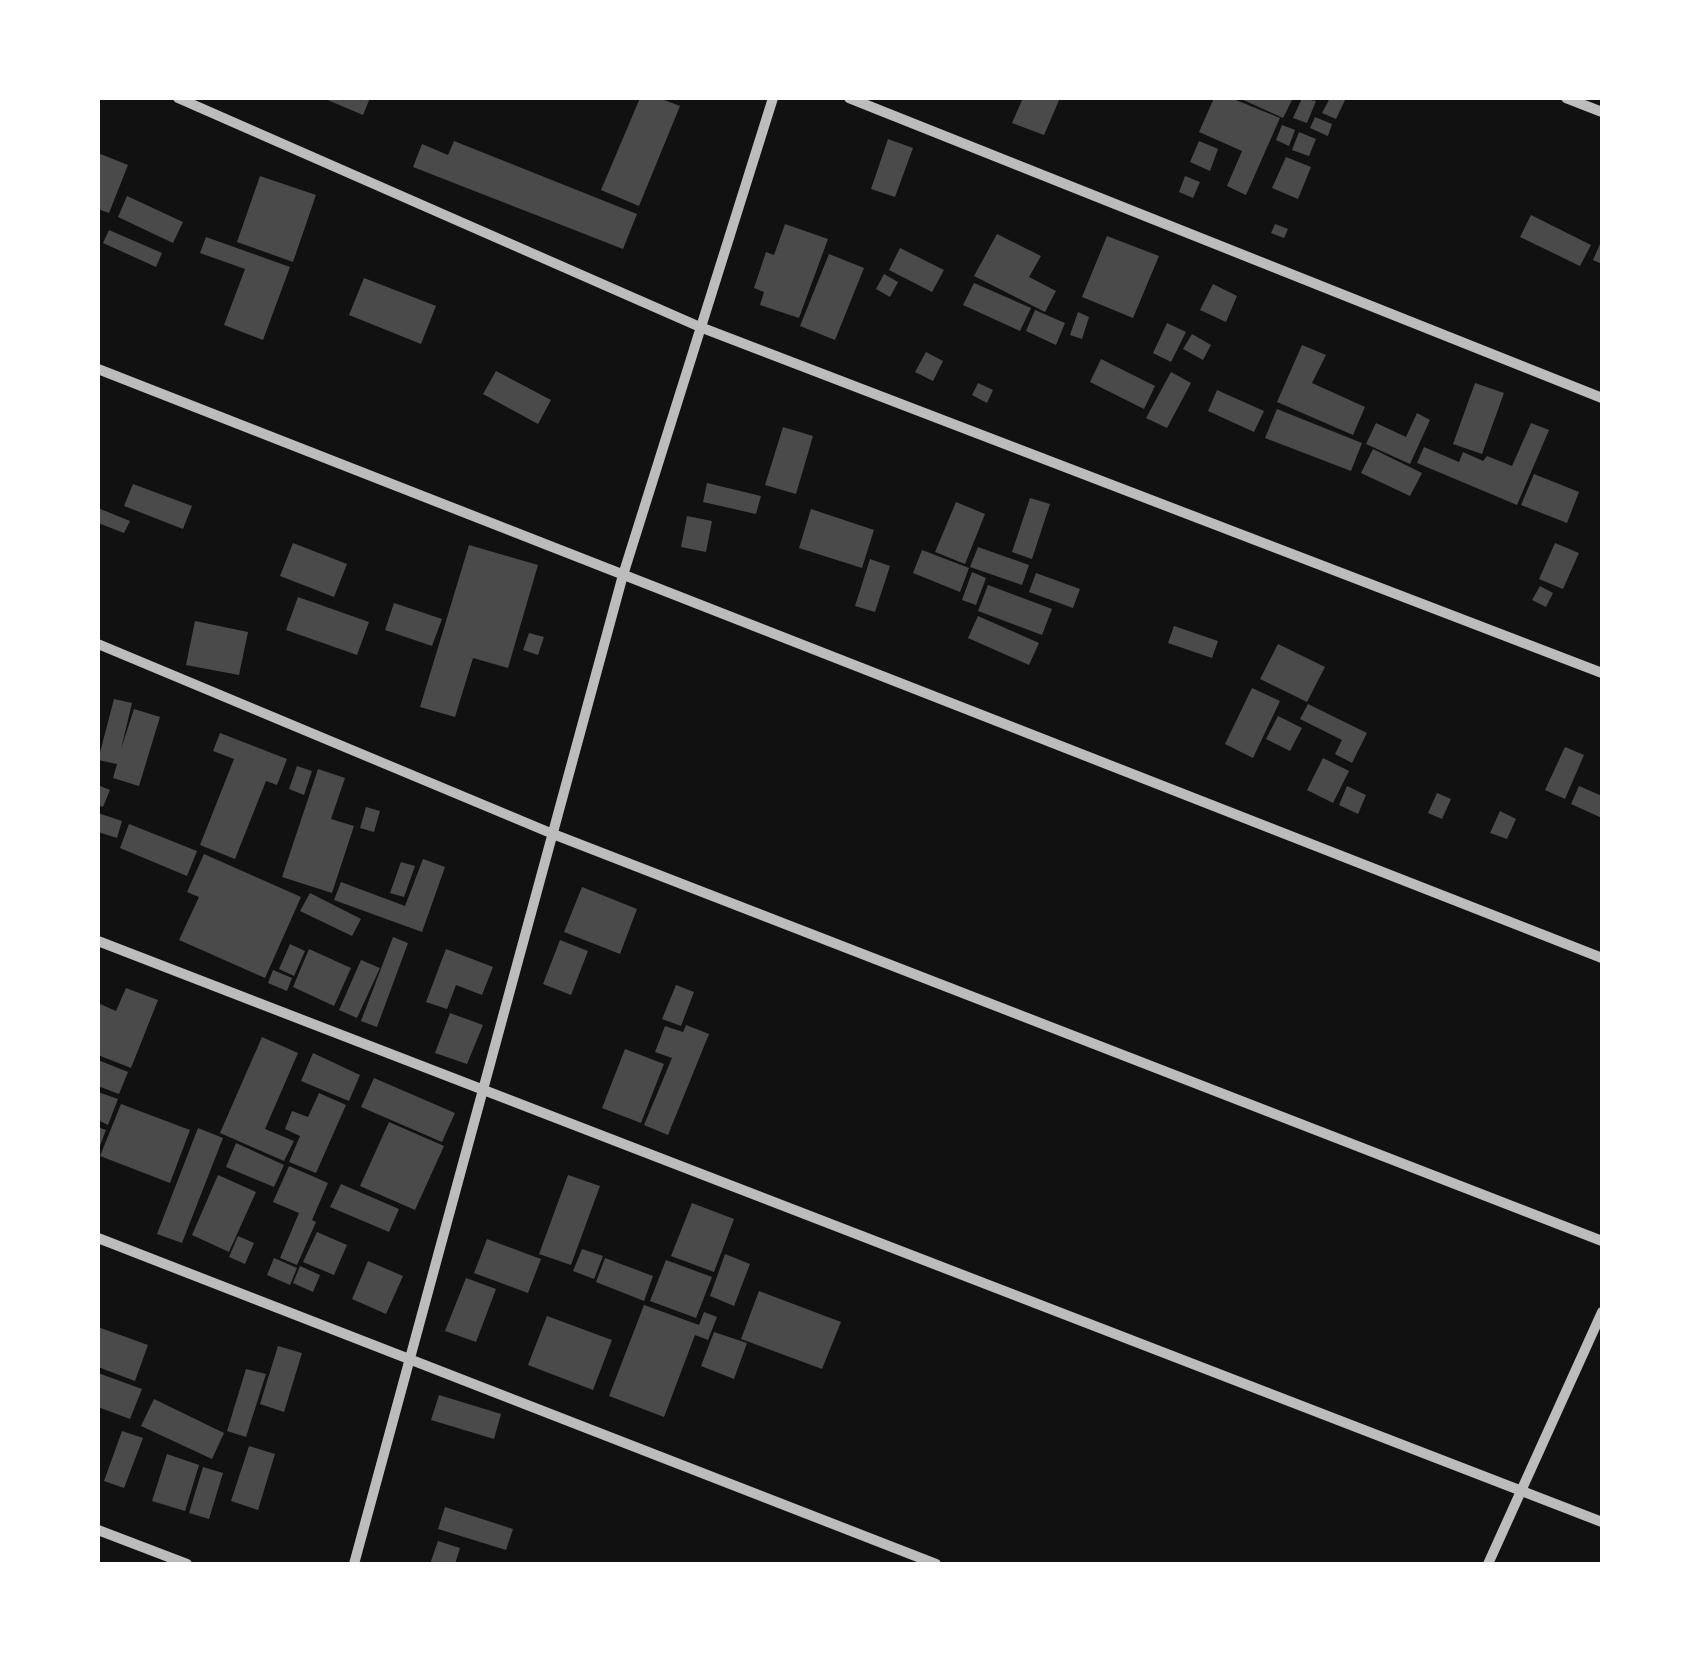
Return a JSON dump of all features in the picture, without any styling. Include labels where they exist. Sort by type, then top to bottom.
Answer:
[{"type":"street","points":[[178,98],[700,328],[1602,673]]},
{"type":"street","points":[[354,1564],[622,575],[773,98]]},
{"type":"street","points":[[849,98],[1602,398]]},
{"type":"street","points":[[1566,98],[1602,112]]},
{"type":"street","points":[[98,370],[1602,958]]},
{"type":"street","points":[[98,644],[553,834],[1602,1242]]},
{"type":"street","points":[[98,941],[1602,1522]]},
{"type":"street","points":[[98,1238],[936,1564]]},
{"type":"street","points":[[1488,1564],[1602,1312]]},
{"type":"street","points":[[98,1530],[188,1564]]},
{"type":"building","points":[[323,98],[370,98],[363,115]]},
{"type":"building","points":[[640,98],[659,98],[680,106],[639,206],[601,190]]},
{"type":"building","points":[[1023,98],[1060,98],[1044,135],[1012,123]]},
{"type":"building","points":[[1214,98],[1231,98],[1280,118],[1246,195],[1227,186],[1242,151],[1199,132]]},
{"type":"building","points":[[1239,98],[1293,98],[1283,118]]},
{"type":"building","points":[[1302,98],[1316,101],[1307,123],[1293,118]]},
{"type":"building","points":[[1330,98],[1346,98],[1336,119],[1322,113]]},
{"type":"building","points":[[1315,117],[1332,124],[1328,136],[1310,128]]},
{"type":"building","points":[[1282,125],[1295,130],[1289,146],[1276,140]]},
{"type":"building","points":[[1299,132],[1316,139],[1309,156],[1292,150]]},
{"type":"building","points":[[888,139],[913,148],[895,197],[871,189]]},
{"type":"building","points":[[454,141],[637,214],[623,249],[413,167],[422,144],[448,155]]},
{"type":"building","points":[[1199,141],[1218,149],[1210,171],[1190,162]]},
{"type":"building","points":[[98,153],[128,165],[109,213],[98,209]]},
{"type":"building","points":[[1286,157],[1311,167],[1298,199],[1272,188]]},
{"type":"building","points":[[260,176],[316,195],[293,262],[237,242]]},
{"type":"building","points":[[1185,176],[1200,182],[1193,198],[1179,192]]},
{"type":"building","points":[[127,196],[183,222],[173,243],[118,217]]},
{"type":"building","points":[[1531,215],[1591,245],[1580,266],[1520,237]]},
{"type":"building","points":[[785,224],[828,239],[799,318],[760,305],[764,292],[754,288],[766,252],[774,255]]},
{"type":"building","points":[[1275,224],[1288,229],[1284,238],[1271,233]]},
{"type":"building","points":[[109,230],[162,253],[156,267],[103,243]]},
{"type":"building","points":[[997,234],[1041,256],[1029,277],[1056,291],[1045,312],[974,276]]},
{"type":"building","points":[[1107,236],[1159,256],[1133,318],[1082,297]]},
{"type":"building","points":[[206,237],[290,267],[263,340],[224,325],[245,269],[200,253]]},
{"type":"building","points":[[1602,246],[1602,264],[1593,260]]},
{"type":"building","points":[[900,248],[944,270],[932,292],[889,270]]},
{"type":"building","points":[[829,254],[864,268],[835,340],[800,326]]},
{"type":"building","points":[[884,274],[898,282],[890,297],[876,289]]},
{"type":"building","points":[[364,278],[436,306],[421,344],[349,315]]},
{"type":"building","points":[[974,283],[1031,308],[1020,331],[963,305]]},
{"type":"building","points":[[1213,284],[1237,296],[1226,322],[1200,310]]},
{"type":"building","points":[[1035,310],[1065,323],[1056,345],[1026,331]]},
{"type":"building","points":[[1078,312],[1089,317],[1082,339],[1070,335]]},
{"type":"building","points":[[1167,323],[1186,332],[1171,362],[1153,353]]},
{"type":"building","points":[[1192,334],[1211,345],[1203,360],[1183,349]]},
{"type":"building","points":[[1302,345],[1326,355],[1312,383],[1365,407],[1353,435],[1277,402]]},
{"type":"building","points":[[926,352],[943,361],[933,381],[915,372]]},
{"type":"building","points":[[1101,359],[1155,386],[1144,409],[1090,382]]},
{"type":"building","points":[[496,371],[551,400],[538,424],[483,394]]},
{"type":"building","points":[[1171,372],[1191,383],[1167,428],[1146,418]]},
{"type":"building","points":[[978,383],[993,390],[987,403],[972,395]]},
{"type":"building","points":[[1475,383],[1504,393],[1482,454],[1453,444]]},
{"type":"building","points":[[1217,390],[1264,411],[1254,432],[1208,411]]},
{"type":"building","points":[[1277,409],[1362,443],[1351,471],[1265,438]]},
{"type":"building","points":[[1417,413],[1430,420],[1410,464],[1366,444],[1376,423],[1406,437]]},
{"type":"building","points":[[1531,423],[1549,430],[1517,505],[1417,463],[1424,447],[1459,462],[1463,452],[1483,461],[1487,456],[1512,466]]},
{"type":"building","points":[[783,427],[813,436],[796,494],[765,485]]},
{"type":"building","points":[[1373,449],[1422,473],[1410,496],[1361,473]]},
{"type":"building","points":[[1534,474],[1579,492],[1567,523],[1521,505]]},
{"type":"building","points":[[707,483],[761,496],[756,514],[703,502]]},
{"type":"building","points":[[133,484],[192,506],[183,529],[124,506]]},
{"type":"building","points":[[1030,498],[1050,504],[1032,559],[1012,552]]},
{"type":"building","points":[[956,502],[985,514],[965,564],[935,552]]},
{"type":"building","points":[[98,508],[130,521],[124,533],[98,523]]},
{"type":"building","points":[[811,509],[874,530],[862,568],[799,548]]},
{"type":"building","points":[[687,516],[712,521],[706,552],[681,547]]},
{"type":"building","points":[[293,543],[347,564],[334,597],[280,576]]},
{"type":"building","points":[[1555,543],[1579,553],[1563,589],[1539,579]]},
{"type":"building","points":[[469,545],[538,565],[508,668],[473,658],[455,717],[420,707]]},
{"type":"building","points":[[978,547],[1029,565],[1022,585],[970,567]]},
{"type":"building","points":[[922,550],[969,568],[960,592],[913,573]]},
{"type":"building","points":[[870,559],[890,566],[875,612],[855,606]]},
{"type":"building","points":[[972,572],[986,578],[976,605],[962,600]]},
{"type":"building","points":[[1036,573],[1080,589],[1073,608],[1029,592]]},
{"type":"building","points":[[988,585],[1052,609],[1042,635],[978,611]]},
{"type":"building","points":[[1540,586],[1553,593],[1546,607],[1532,600]]},
{"type":"building","points":[[298,597],[369,622],[357,655],[286,630]]},
{"type":"building","points":[[394,603],[442,619],[432,646],[385,630]]},
{"type":"building","points":[[978,616],[1039,643],[1029,665],[968,638]]},
{"type":"building","points":[[195,621],[248,632],[239,675],[186,665]]},
{"type":"building","points":[[1174,626],[1218,641],[1212,658],[1168,643]]},
{"type":"building","points":[[529,633],[544,637],[538,655],[523,650]]},
{"type":"building","points":[[1278,644],[1325,667],[1307,702],[1260,679]]},
{"type":"building","points":[[1252,688],[1280,701],[1253,758],[1225,744]]},
{"type":"building","points":[[114,699],[132,703],[121,749],[134,709],[160,717],[139,786],[113,778],[117,764],[98,760]]},
{"type":"building","points":[[1308,704],[1367,733],[1352,763],[1335,754],[1342,740],[1300,719]]},
{"type":"building","points":[[1278,716],[1302,728],[1290,751],[1266,739]]},
{"type":"building","points":[[220,733],[287,759],[277,785],[266,781],[235,859],[200,845],[234,759],[213,751]]},
{"type":"building","points":[[1565,747],[1584,755],[1565,799],[1545,790]]},
{"type":"building","points":[[1323,758],[1349,771],[1333,803],[1307,790]]},
{"type":"building","points":[[297,766],[312,771],[304,795],[289,789]]},
{"type":"building","points":[[318,769],[345,778],[331,819],[354,826],[332,893],[282,877]]},
{"type":"building","points":[[98,785],[110,790],[103,807],[98,805]]},
{"type":"building","points":[[1347,786],[1366,795],[1358,814],[1339,805]]},
{"type":"building","points":[[1579,786],[1602,796],[1602,818],[1571,804]]},
{"type":"building","points":[[1437,793],[1451,799],[1442,819],[1428,813]]},
{"type":"building","points":[[366,807],[380,811],[374,832],[360,828]]},
{"type":"building","points":[[1500,811],[1516,819],[1507,839],[1490,833]]},
{"type":"building","points":[[98,813],[122,821],[117,838],[98,832]]},
{"type":"building","points":[[129,824],[197,851],[187,876],[120,848]]},
{"type":"building","points":[[204,854],[301,897],[265,978],[179,940],[199,897],[187,892]]},
{"type":"building","points":[[423,859],[445,867],[422,932],[334,900],[341,882],[405,906]]},
{"type":"building","points":[[401,862],[415,866],[404,897],[390,893]]},
{"type":"building","points":[[582,887],[637,909],[620,954],[564,932]]},
{"type":"building","points":[[310,893],[361,919],[352,936],[300,911]]},
{"type":"building","points":[[393,937],[408,943],[377,1027],[361,1021]]},
{"type":"building","points":[[560,940],[588,951],[571,995],[543,984]]},
{"type":"building","points":[[290,944],[305,951],[294,976],[279,969]]},
{"type":"building","points":[[309,949],[351,968],[334,1006],[293,987]]},
{"type":"building","points":[[446,949],[493,967],[482,995],[456,985],[447,1009],[426,1002]]},
{"type":"building","points":[[361,960],[380,968],[357,1018],[339,1010]]},
{"type":"building","points":[[273,970],[292,978],[287,991],[268,983]]},
{"type":"building","points":[[676,985],[694,992],[681,1026],[662,1019]]},
{"type":"building","points":[[126,988],[158,1000],[131,1068],[98,1055],[98,1003],[116,1011]]},
{"type":"building","points":[[450,1013],[483,1025],[467,1064],[435,1053]]},
{"type":"building","points":[[686,1025],[709,1034],[668,1135],[644,1125],[672,1058],[655,1052],[665,1026],[683,1032]]},
{"type":"building","points":[[262,1037],[298,1053],[265,1129],[294,1141],[284,1161],[220,1133]]},
{"type":"building","points":[[625,1049],[664,1064],[641,1123],[602,1108]]},
{"type":"building","points":[[313,1053],[360,1075],[349,1101],[301,1081]]},
{"type":"building","points":[[98,1060],[128,1072],[119,1094],[98,1086]]},
{"type":"building","points":[[374,1078],[455,1113],[442,1142],[361,1107]]},
{"type":"building","points":[[98,1092],[118,1099],[108,1125],[98,1120]]},
{"type":"building","points":[[319,1093],[346,1105],[316,1173],[289,1162],[300,1136],[285,1129],[292,1111],[308,1117]]},
{"type":"building","points":[[121,1104],[190,1130],[170,1183],[100,1156]]},
{"type":"building","points":[[389,1122],[444,1146],[415,1210],[360,1186]]},
{"type":"building","points":[[98,1127],[106,1130],[98,1151]]},
{"type":"building","points":[[198,1128],[223,1138],[182,1243],[157,1234]]},
{"type":"building","points":[[236,1143],[284,1165],[274,1187],[226,1167]]},
{"type":"building","points":[[289,1166],[328,1183],[297,1265],[280,1258],[299,1213],[273,1202]]},
{"type":"building","points":[[218,1175],[256,1192],[229,1252],[192,1235]]},
{"type":"building","points":[[568,1175],[600,1186],[571,1265],[539,1254]]},
{"type":"building","points":[[341,1184],[399,1209],[389,1232],[330,1207]]},
{"type":"building","points":[[692,1203],[734,1219],[714,1272],[671,1256]]},
{"type":"building","points":[[317,1232],[347,1245],[334,1275],[303,1262]]},
{"type":"building","points":[[238,1236],[254,1243],[245,1264],[229,1257]]},
{"type":"building","points":[[487,1239],[541,1259],[528,1293],[474,1273]]},
{"type":"building","points":[[582,1249],[603,1256],[594,1279],[573,1271]]},
{"type":"building","points":[[725,1254],[750,1264],[734,1306],[710,1296]]},
{"type":"building","points":[[274,1258],[297,1268],[290,1285],[267,1275]]},
{"type":"building","points":[[605,1258],[653,1276],[644,1301],[596,1282]]},
{"type":"building","points":[[666,1260],[712,1277],[696,1318],[650,1301]]},
{"type":"building","points":[[368,1261],[403,1276],[386,1314],[352,1299]]},
{"type":"building","points":[[300,1266],[320,1275],[313,1292],[293,1283]]},
{"type":"building","points":[[466,1278],[496,1289],[476,1342],[445,1331]]},
{"type":"building","points":[[759,1291],[841,1322],[822,1369],[741,1339]]},
{"type":"building","points":[[644,1305],[699,1325],[704,1312],[717,1317],[708,1340],[695,1335],[664,1417],[609,1396]]},
{"type":"building","points":[[547,1316],[612,1340],[593,1390],[528,1365]]},
{"type":"building","points":[[98,1327],[148,1345],[135,1381],[98,1367]]},
{"type":"building","points":[[714,1332],[747,1343],[734,1379],[701,1366]]},
{"type":"building","points":[[278,1346],[302,1353],[284,1412],[260,1404]]},
{"type":"building","points":[[246,1369],[266,1374],[246,1437],[227,1431]]},
{"type":"building","points":[[98,1373],[142,1389],[130,1419],[98,1407]]},
{"type":"building","points":[[439,1395],[501,1414],[494,1439],[431,1420]]},
{"type":"building","points":[[154,1399],[224,1433],[212,1459],[141,1426]]},
{"type":"building","points":[[122,1431],[143,1438],[124,1488],[104,1481]]},
{"type":"building","points":[[249,1446],[275,1454],[258,1510],[231,1501]]},
{"type":"building","points":[[167,1454],[199,1465],[185,1511],[152,1501]]},
{"type":"building","points":[[203,1467],[223,1473],[209,1519],[189,1513]]},
{"type":"building","points":[[445,1507],[513,1529],[506,1550],[438,1529]]},
{"type":"building","points":[[438,1541],[460,1548],[455,1564],[430,1564]]}]
